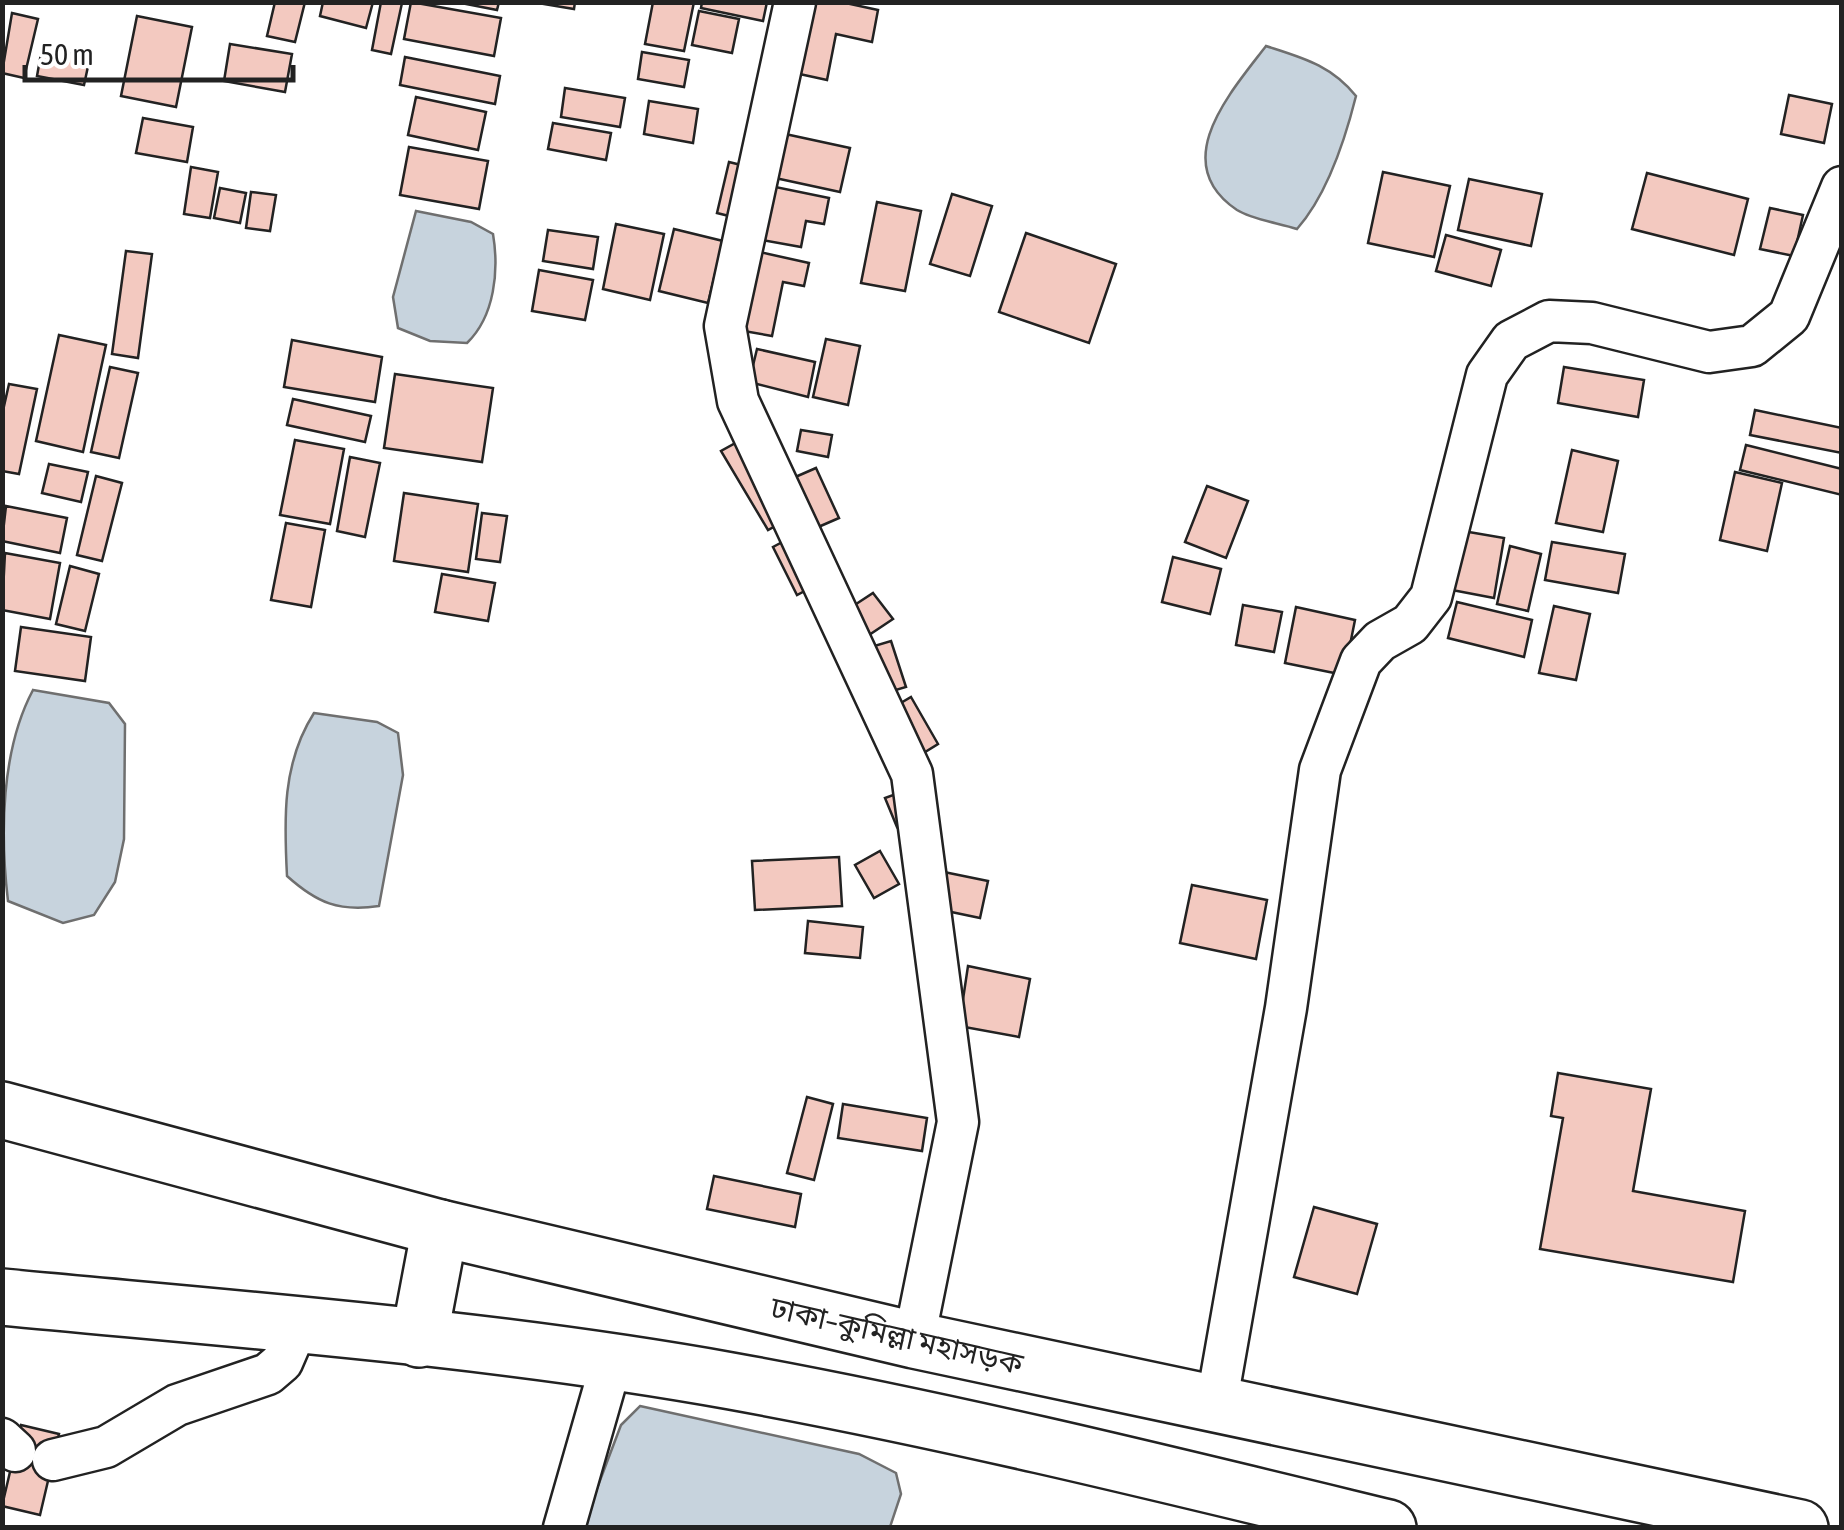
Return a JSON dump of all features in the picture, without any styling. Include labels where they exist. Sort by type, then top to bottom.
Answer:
[{"type":"highway","name":"ঢাকা–কুমিল্লা মহাসড়ক","points":[[2,1110],[440,1228],[914,1340],[1800,1528]]},
{"type":"highway","points":[[419,1339],[440,1228]]},
{"type":"highway","points":[[2,1298],[419,1339],[728,1380],[1040,1444],[1388,1528]]},
{"type":"street","points":[[795,2],[725,326],[738,401],[912,774],[958,1122],[914,1340]]},
{"type":"street","points":[[1216,1406],[1286,1008],[1320,770],[1361,661],[1380,642],[1410,624],[1431,598],[1487,375],[1511,341],[1549,321],[1592,323],[1709,352],[1752,346],[1789,316],[1842,186]]},
{"type":"street","points":[[24,1450],[106,1447],[177,1406],[268,1374],[282,1362],[298,1326]]},
{"type":"street","points":[[564,1528],[611,1364]]},
{"type":"shaded area","points":[[1266,46],[1326,70],[1356,96],[1326,184],[1297,229],[1237,210],[1217,191],[1207,171],[1206,150],[1212,128],[1236,85]]},
{"type":"shaded area","points":[[416,211],[471,222],[493,234],[493,292],[484,320],[467,343],[430,341],[398,328],[393,297]]},
{"type":"shaded area","points":[[33,690],[109,703],[125,724],[124,839],[115,882],[94,915],[63,923],[8,901],[4,821],[9,765],[22,714]]},
{"type":"shaded area","points":[[314,713],[377,722],[398,733],[403,775],[379,906],[352,908],[329,903],[287,876],[287,792],[296,752]]},
{"type":"shaded area","points":[[640,1406],[859,1454],[896,1473],[901,1494],[890,1527],[582,1528],[621,1425]]},
{"type":"building","points":[[275,2],[305,2],[295,42],[267,36]]},
{"type":"building","points":[[323,2],[373,2],[366,28],[320,16]]},
{"type":"building","points":[[381,2],[402,3],[391,54],[372,50]]},
{"type":"building","points":[[411,2],[501,18],[494,56],[404,39]]},
{"type":"building","points":[[456,2],[499,2],[497,10]]},
{"type":"building","points":[[532,2],[575,2],[574,9]]},
{"type":"building","points":[[653,2],[694,2],[684,51],[645,44]]},
{"type":"building","points":[[702,2],[767,2],[763,21],[701,8]]},
{"type":"building","points":[[810,2],[841,2],[878,10],[872,42],[836,34],[827,80],[795,73]]},
{"type":"building","points":[[699,11],[739,19],[732,53],[692,45]]},
{"type":"building","points":[[12,13],[38,19],[24,78],[2,73]]},
{"type":"building","points":[[137,16],[192,27],[176,107],[121,96]]},
{"type":"building","points":[[230,44],[292,54],[285,92],[224,81]]},
{"type":"building","points":[[42,48],[90,57],[84,85],[37,76]]},
{"type":"building","points":[[642,52],[689,60],[684,87],[638,79]]},
{"type":"building","points":[[405,57],[500,76],[495,104],[400,85]]},
{"type":"building","points":[[565,88],[625,98],[620,127],[561,117]]},
{"type":"building","points":[[1789,95],[1832,104],[1824,143],[1781,134]]},
{"type":"building","points":[[416,97],[486,112],[478,150],[408,135]]},
{"type":"building","points":[[649,101],[698,109],[693,143],[644,134]]},
{"type":"building","points":[[143,118],[193,127],[187,162],[136,153]]},
{"type":"building","points":[[553,123],[611,133],[606,160],[548,149]]},
{"type":"building","points":[[776,132],[850,148],[840,192],[766,176]]},
{"type":"building","points":[[409,147],[488,161],[479,209],[400,195]]},
{"type":"building","points":[[729,162],[757,169],[745,220],[717,213]]},
{"type":"building","points":[[191,167],[218,172],[210,218],[184,214]]},
{"type":"building","points":[[1383,172],[1450,186],[1434,257],[1368,243]]},
{"type":"building","points":[[1647,173],[1748,199],[1734,255],[1632,229]]},
{"type":"building","points":[[1469,179],[1542,194],[1531,246],[1458,230]]},
{"type":"building","points":[[761,184],[829,198],[824,224],[806,221],[801,247],[751,238]]},
{"type":"building","points":[[220,188],[246,193],[240,223],[214,218]]},
{"type":"building","points":[[251,192],[276,195],[270,231],[246,228]]},
{"type":"building","points":[[952,194],[992,206],[970,276],[930,264]]},
{"type":"building","points":[[877,202],[921,211],[905,291],[861,283]]},
{"type":"building","points":[[1770,208],[1803,215],[1794,256],[1760,249]]},
{"type":"building","points":[[616,224],[664,234],[650,300],[603,289]]},
{"type":"building","points":[[674,229],[723,241],[708,303],[659,291]]},
{"type":"building","points":[[548,230],[598,237],[593,269],[543,261]]},
{"type":"building","points":[[1026,233],[1116,264],[1089,343],[999,312]]},
{"type":"building","points":[[1446,235],[1501,250],[1491,286],[1436,271]]},
{"type":"building","points":[[126,251],[152,254],[138,358],[112,354]]},
{"type":"building","points":[[755,251],[809,263],[804,286],[783,282],[772,336],[738,330]]},
{"type":"building","points":[[539,270],[593,280],[585,320],[532,311]]},
{"type":"building","points":[[59,335],[106,345],[83,452],[36,441]]},
{"type":"building","points":[[826,339],[860,346],[848,405],[813,397]]},
{"type":"building","points":[[292,340],[382,357],[375,402],[284,387]]},
{"type":"building","points":[[757,349],[815,362],[808,397],[749,382]]},
{"type":"building","points":[[110,367],[138,373],[119,458],[91,452]]},
{"type":"building","points":[[1564,367],[1644,380],[1638,417],[1558,403]]},
{"type":"building","points":[[395,374],[493,388],[482,462],[384,448]]},
{"type":"building","points":[[9,384],[37,389],[19,474],[2,471],[2,415]]},
{"type":"building","points":[[293,399],[371,416],[365,442],[287,425]]},
{"type":"building","points":[[1755,410],[1842,428],[1842,453],[1750,435]]},
{"type":"building","points":[[801,430],[832,435],[828,457],[797,451]]},
{"type":"building","points":[[295,440],[344,449],[330,524],[280,515]]},
{"type":"building","points":[[741,440],[788,519],[768,530],[721,451]]},
{"type":"building","points":[[1746,445],[1842,469],[1842,495],[1740,470]]},
{"type":"building","points":[[1572,450],[1618,461],[1603,532],[1556,523]]},
{"type":"building","points":[[350,457],[380,463],[365,537],[337,531]]},
{"type":"building","points":[[49,464],[88,472],[81,502],[42,493]]},
{"type":"building","points":[[816,468],[839,518],[816,528],[793,478]]},
{"type":"building","points":[[1735,472],[1782,483],[1767,551],[1720,540]]},
{"type":"building","points":[[96,476],[122,483],[102,561],[77,555]]},
{"type":"building","points":[[1207,486],[1248,501],[1226,558],[1185,542]]},
{"type":"building","points":[[404,493],[478,504],[468,572],[394,561]]},
{"type":"building","points":[[6,506],[67,518],[60,553],[2,541]]},
{"type":"building","points":[[482,513],[507,516],[500,562],[476,559]]},
{"type":"building","points":[[286,523],[325,530],[311,607],[271,600]]},
{"type":"building","points":[[1463,531],[1504,538],[1494,598],[1452,590]]},
{"type":"building","points":[[790,538],[814,586],[797,595],[773,547]]},
{"type":"building","points":[[1552,542],[1625,554],[1618,593],[1545,580]]},
{"type":"building","points":[[1510,546],[1541,554],[1528,611],[1497,604]]},
{"type":"building","points":[[5,553],[60,563],[50,619],[2,610]]},
{"type":"building","points":[[1173,557],[1221,569],[1210,614],[1162,602]]},
{"type":"building","points":[[70,566],[99,574],[85,631],[56,624]]},
{"type":"building","points":[[442,574],[495,583],[488,621],[435,612]]},
{"type":"building","points":[[873,593],[893,619],[869,635],[850,608]]},
{"type":"building","points":[[1457,602],[1532,620],[1524,657],[1448,638]]},
{"type":"building","points":[[1243,605],[1282,612],[1274,652],[1236,645]]},
{"type":"building","points":[[1554,606],[1590,614],[1576,680],[1539,673]]},
{"type":"building","points":[[1296,607],[1355,620],[1344,675],[1285,663]]},
{"type":"building","points":[[21,627],[91,637],[85,681],[15,671]]},
{"type":"building","points":[[891,641],[906,687],[879,695],[864,649]]},
{"type":"building","points":[[911,697],[938,744],[917,757],[889,710]]},
{"type":"building","points":[[904,791],[916,819],[897,827],[885,798]]},
{"type":"building","points":[[880,851],[899,884],[874,898],[855,865]]},
{"type":"building","points":[[839,857],[842,906],[755,910],[752,861]]},
{"type":"building","points":[[944,872],[988,881],[980,918],[937,909]]},
{"type":"building","points":[[1192,885],[1267,900],[1256,959],[1180,943]]},
{"type":"building","points":[[808,921],[863,927],[860,958],[805,953]]},
{"type":"building","points":[[968,966],[1030,979],[1019,1037],[959,1026]]},
{"type":"building","points":[[1558,1073],[1651,1089],[1633,1191],[1745,1211],[1733,1282],[1540,1249],[1563,1118],[1551,1116]]},
{"type":"building","points":[[807,1097],[833,1104],[814,1180],[787,1173]]},
{"type":"building","points":[[843,1104],[927,1118],[922,1151],[838,1138]]},
{"type":"building","points":[[714,1176],[801,1194],[795,1227],[707,1209]]},
{"type":"building","points":[[1314,1207],[1377,1224],[1357,1294],[1294,1277]]},
{"type":"building","points":[[21,1425],[59,1434],[40,1515],[2,1506]]}]
